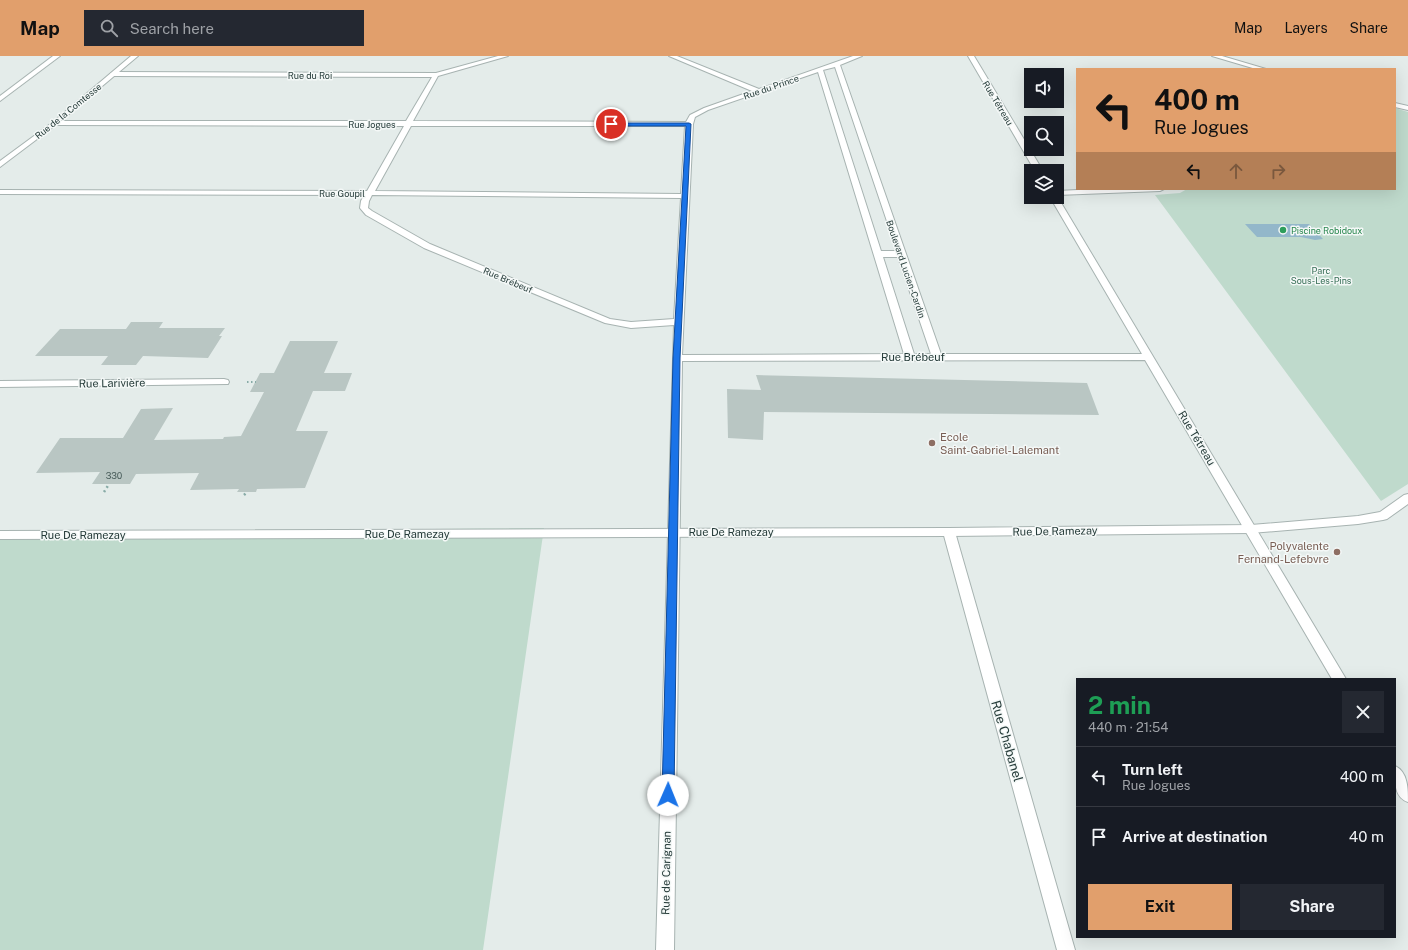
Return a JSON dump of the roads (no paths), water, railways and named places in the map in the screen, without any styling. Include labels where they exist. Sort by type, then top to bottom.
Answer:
[{"type":"street","points":[[0,99],[57,56]]},
{"type":"street","name":"Rue de la Comtesse","points":[[0,165],[55,123],[135,56]]},
{"type":"street","name":"Rue du Roi","points":[[113,74],[436,75],[504,56]]},
{"type":"street","points":[[672,56],[759,91]]},
{"type":"street","name":"Rue du Prince","points":[[689,124],[692,116],[706,109],[859,56]]},
{"type":"street","name":"Rue Tétreau","points":[[970,56],[1035,164]]},
{"type":"street","points":[[1215,56],[1259,68]]},
{"type":"street","name":"Boulevard Lucien-Cardin","points":[[837,64],[848,126],[865,180],[878,254],[910,357]]},
{"type":"street","name":"Boulevard Lucien-Cardin","points":[[820,70],[848,126],[865,180],[901,254],[937,357]]},
{"type":"street","points":[[369,193],[436,75]]},
{"type":"street","points":[[1396,105],[1408,108]]},
{"type":"street","name":"Rue Jogues","points":[[55,123],[689,124]]},
{"type":"street","name":"Rue de Carignan","points":[[665,950],[676,358],[689,124]]},
{"type":"street","points":[[1064,193],[1134,190]]},
{"type":"street","name":"Rue Goupil","points":[[0,192],[685,196]]},
{"type":"street","name":"Rue Brébeuf","points":[[369,193],[365,201],[364,208],[369,213],[427,246],[592,315],[608,321],[631,325],[678,322]]},
{"type":"street","name":"Rue Tétreau","points":[[1058,204],[1338,678]]},
{"type":"street","points":[[878,254],[901,254]]},
{"type":"street","name":"Rue Brébeuf","points":[[676,358],[1148,357]]},
{"type":"street","name":"Rue Larivière","points":[[0,384],[224,382]]},
{"type":"street","name":"Rue De Ramezay","points":[[0,535],[192,536],[1250,529],[1358,520],[1383,516],[1408,498]]},
{"type":"street","name":"Rue Chabanel","points":[[949,532],[1066,950]]},
{"type":"street","points":[[1396,776],[1408,796]]},
{"type":"water","name":"Piscine Robidoux","points":[[1245,224],[1309,224],[1323,239],[1315,240],[1301,237],[1257,237]]},
{"type":"place","name":"Piscine Robidoux","points":[[1283,230]]},
{"type":"place","name":"Ecole Saint-Gabriel-Lalemant","points":[[932,443]]},
{"type":"place","name":"Polyvalente Fernand-Lefebvre","points":[[1337,552]]},
{"type":"park label","name":"Parc Sous-Les-Pins","points":[[1321,276]]}]
